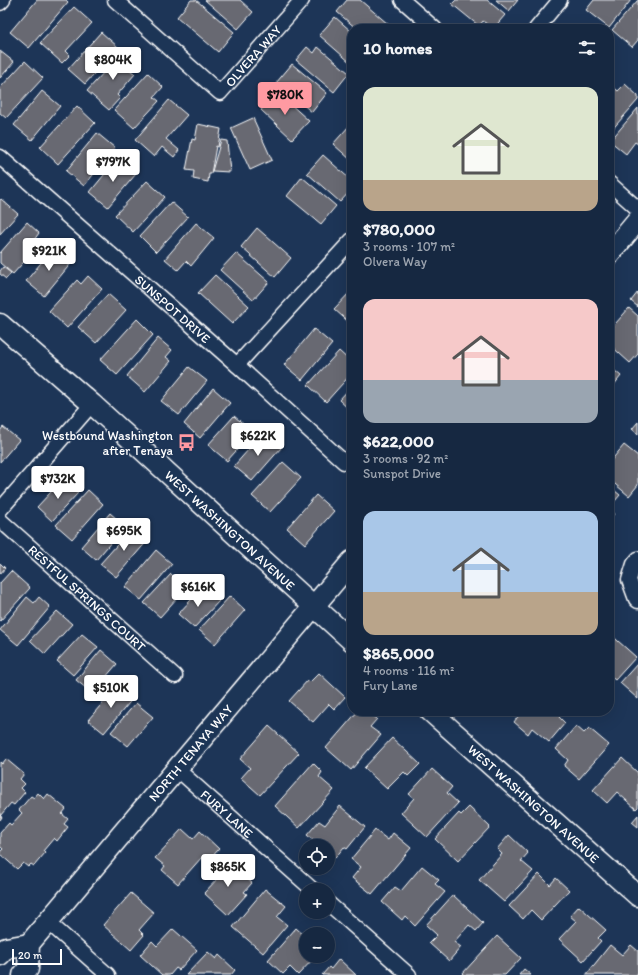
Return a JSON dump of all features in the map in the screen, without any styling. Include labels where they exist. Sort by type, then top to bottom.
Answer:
[{"type":"main road","points":[[614,248],[638,220]]},
{"type":"main road","name":"WEST WASHINGTON AVENUE","points":[[0,324],[92,404],[347,638]]},
{"type":"main road","name":"NORTH TENAYA WAY","points":[[29,944],[347,567]]},
{"type":"main road","name":"WEST WASHINGTON AVENUE","points":[[436,716],[638,896]]},
{"type":"main road","points":[[2,955],[29,944],[28,969],[23,975]]},
{"type":"street","points":[[0,3],[3,0]]},
{"type":"street","name":"OLVERA WAY","points":[[115,0],[220,93],[302,0]]},
{"type":"street","points":[[402,0],[429,24]]},
{"type":"street","points":[[540,24],[560,0]]},
{"type":"street","name":"SUNSPOT DRIVE","points":[[0,157],[238,366],[344,462]]},
{"type":"street","points":[[614,188],[638,209]]},
{"type":"street","points":[[238,366],[347,246]]},
{"type":"street","points":[[0,510],[92,404]]},
{"type":"street","name":"RESTFUL SPRINGS COURT","points":[[0,520],[175,676]]},
{"type":"street","points":[[638,559],[634,564],[629,580],[638,601]]},
{"type":"street","name":"FURY LANE","points":[[177,769],[305,883]]},
{"type":"street","points":[[335,909],[409,975]]},
{"type":"street","points":[[48,922],[108,975]]},
{"type":"building","points":[[37,0],[66,0],[68,2],[29,48],[10,32]]},
{"type":"building","points":[[191,0],[196,0],[234,32],[218,52],[177,17]]},
{"type":"building","points":[[205,0],[240,0],[253,12],[238,29]]},
{"type":"building","points":[[347,0],[360,0],[388,24],[351,24],[337,12]]},
{"type":"building","points":[[456,0],[487,0],[505,15],[497,24],[487,24],[483,21],[481,24],[477,24],[452,4]]},
{"type":"building","points":[[496,0],[518,0],[509,11]]},
{"type":"building","points":[[594,0],[631,0],[612,24],[604,24],[586,10]]},
{"type":"building","points":[[638,0],[638,40],[632,47],[614,32],[614,28]]},
{"type":"building","points":[[74,7],[92,23],[66,51],[70,55],[62,63],[40,43]]},
{"type":"building","points":[[335,17],[347,28],[347,60],[319,35]]},
{"type":"building","points":[[101,32],[118,47],[85,84],[68,69]]},
{"type":"building","points":[[307,47],[314,53],[318,47],[347,71],[347,76],[334,92],[296,60]]},
{"type":"building","points":[[0,51],[14,62],[0,78]]},
{"type":"building","points":[[123,51],[137,63],[130,70],[135,74],[117,95],[120,98],[109,110],[87,91]]},
{"type":"building","points":[[25,61],[43,78],[6,118],[0,113],[0,88]]},
{"type":"building","points":[[292,64],[327,93],[312,112],[276,83]]},
{"type":"building","points":[[148,73],[163,87],[154,97],[159,101],[134,128],[114,110]]},
{"type":"building","points":[[625,84],[638,96],[638,100],[614,127],[614,88],[618,91]]},
{"type":"building","points":[[42,91],[60,106],[32,140],[14,125]]},
{"type":"building","points":[[277,92],[309,121],[292,139],[261,110]]},
{"type":"building","points":[[169,100],[187,115],[166,139],[179,150],[174,157],[162,147],[154,157],[135,140]]},
{"type":"building","points":[[77,106],[95,123],[58,164],[40,147]]},
{"type":"building","points":[[638,108],[638,144],[635,142],[626,154],[614,144],[614,136]]},
{"type":"building","points":[[253,118],[272,160],[250,170],[231,128]]},
{"type":"building","points":[[198,124],[221,129],[218,147],[216,146],[208,182],[193,179],[194,171],[186,170],[192,139],[195,140]]},
{"type":"building","points":[[347,128],[347,157],[333,144]]},
{"type":"building","points":[[97,133],[115,148],[84,186],[66,171]]},
{"type":"building","points":[[221,140],[227,141],[230,172],[212,171]]},
{"type":"building","points":[[323,155],[347,177],[347,194],[340,202],[307,173]]},
{"type":"building","points":[[118,158],[136,174],[108,207],[90,192]]},
{"type":"building","points":[[302,177],[336,206],[321,224],[287,196]]},
{"type":"building","points":[[147,181],[165,197],[133,232],[115,215]]},
{"type":"building","points":[[1,199],[18,214],[0,234],[0,200]]},
{"type":"building","points":[[171,202],[188,217],[156,252],[140,236]]},
{"type":"building","points":[[27,222],[39,233],[34,240],[39,245],[13,274],[0,263],[0,253]]},
{"type":"building","points":[[196,223],[214,238],[191,266],[186,261],[178,270],[165,259]]},
{"type":"building","points":[[257,228],[291,258],[275,277],[241,247]]},
{"type":"building","points":[[54,247],[72,262],[44,296],[26,281]]},
{"type":"building","points":[[236,253],[269,282],[253,300],[220,270]]},
{"type":"building","points":[[3,267],[11,273],[6,279],[0,274]]},
{"type":"building","points":[[215,275],[249,306],[232,324],[198,293]]},
{"type":"building","points":[[88,276],[102,289],[67,328],[49,311],[77,280],[81,284]]},
{"type":"building","points":[[638,292],[638,307],[631,301]]},
{"type":"building","points":[[108,294],[126,310],[96,343],[78,327]]},
{"type":"building","points":[[347,295],[347,321],[334,309]]},
{"type":"building","points":[[629,308],[638,316],[638,354],[630,363],[614,349],[614,325]]},
{"type":"building","points":[[137,319],[153,335],[117,375],[100,360]]},
{"type":"building","points":[[314,329],[332,344],[302,380],[284,365]]},
{"type":"building","points":[[158,338],[172,350],[166,357],[171,361],[145,392],[127,376]]},
{"type":"building","points":[[339,351],[347,358],[347,379],[326,402],[308,385]]},
{"type":"building","points":[[189,367],[207,381],[179,415],[161,401]]},
{"type":"building","points":[[614,370],[621,376],[614,385]]},
{"type":"building","points":[[213,388],[230,403],[200,438],[184,424]]},
{"type":"building","points":[[347,391],[347,407],[339,400]]},
{"type":"building","points":[[234,416],[253,432],[227,461],[208,445]]},
{"type":"building","points":[[638,422],[638,434],[632,429]]},
{"type":"building","points":[[3,427],[19,440],[0,462],[0,431]]},
{"type":"building","points":[[264,432],[281,448],[252,481],[234,466]]},
{"type":"building","points":[[624,445],[638,456],[638,485],[629,496],[614,483],[614,457]]},
{"type":"building","points":[[283,462],[301,478],[270,512],[252,496]]},
{"type":"building","points":[[63,479],[78,493],[52,521],[37,507]]},
{"type":"building","points":[[88,490],[103,504],[72,539],[56,525]]},
{"type":"building","points":[[614,490],[620,495],[614,502]]},
{"type":"building","points":[[316,495],[334,511],[305,544],[287,528]]},
{"type":"building","points":[[110,513],[125,526],[96,560],[81,547]]},
{"type":"building","points":[[133,527],[148,540],[116,577],[100,564]]},
{"type":"building","points":[[156,550],[172,564],[141,600],[125,587]]},
{"type":"building","points":[[0,563],[5,568],[0,574]]},
{"type":"building","points":[[11,571],[30,588],[0,621],[0,583]]},
{"type":"building","points":[[171,574],[186,588],[160,617],[144,603]]},
{"type":"building","points":[[203,587],[219,601],[194,628],[178,614]]},
{"type":"building","points":[[230,596],[245,610],[215,644],[199,630]]},
{"type":"building","points":[[27,597],[34,603],[39,597],[50,607],[18,645],[0,630]]},
{"type":"building","points":[[57,611],[72,624],[45,654],[30,640]]},
{"type":"building","points":[[82,634],[98,647],[73,675],[57,661]]},
{"type":"building","points":[[614,637],[636,657],[615,680],[614,679]]},
{"type":"building","points":[[101,650],[117,664],[92,693],[76,680]]},
{"type":"building","points":[[638,663],[638,699],[620,683]]},
{"type":"building","points":[[319,673],[345,697],[334,709],[329,704],[313,722],[289,701],[308,680],[310,682]]},
{"type":"building","points":[[119,684],[134,697],[104,733],[88,720]]},
{"type":"building","points":[[136,703],[153,717],[128,746],[111,732]]},
{"type":"building","points":[[354,716],[373,716],[377,719],[370,727],[381,735],[351,770],[326,748]]},
{"type":"building","points":[[518,716],[560,716],[559,717],[565,723],[549,742],[532,728],[528,734],[514,722]]},
{"type":"building","points":[[269,726],[299,753],[260,795],[241,778],[250,768],[240,759]]},
{"type":"building","points":[[576,726],[584,733],[589,728],[609,745],[579,779],[564,766],[568,760],[556,749]]},
{"type":"building","points":[[392,738],[420,764],[408,776],[404,772],[387,789],[364,768]]},
{"type":"building","points":[[622,758],[638,773],[638,807],[636,809],[617,792],[607,803],[593,790]]},
{"type":"building","points":[[6,759],[24,774],[20,779],[25,784],[21,788],[25,792],[14,805],[11,803],[0,816],[0,762],[2,764]]},
{"type":"building","points":[[313,763],[322,772],[319,777],[334,790],[299,828],[275,806]]},
{"type":"building","points":[[432,769],[452,787],[447,793],[458,803],[427,837],[401,813],[414,798],[409,794]]},
{"type":"building","points":[[38,793],[44,799],[48,794],[66,809],[62,814],[68,819],[64,824],[68,827],[57,841],[54,838],[43,851],[45,853],[34,866],[31,864],[28,867],[23,863],[17,869],[0,854],[3,849],[0,846],[0,833],[9,823],[11,825],[22,813],[19,810],[31,796],[34,798]]},
{"type":"building","points":[[340,806],[365,827],[347,849],[344,847],[335,858],[335,839],[312,839],[307,835],[319,821],[325,825]]},
{"type":"building","points":[[469,807],[490,827],[458,861],[435,839],[459,813],[461,815]]},
{"type":"building","points":[[638,815],[638,827],[632,822]]},
{"type":"building","points":[[182,829],[193,839],[200,831],[219,849],[208,861],[202,857],[178,884],[162,870],[165,866],[155,858]]},
{"type":"building","points":[[375,830],[388,840],[393,833],[411,848],[372,894],[352,878],[361,867],[351,859]]},
{"type":"building","points":[[509,835],[528,853],[521,861],[533,871],[504,902],[479,880],[502,854],[497,849]]},
{"type":"building","points":[[225,859],[252,883],[244,892],[247,894],[228,915],[204,893],[221,875],[216,870]]},
{"type":"building","points":[[422,866],[439,880],[435,884],[445,892],[415,926],[405,916],[402,920],[382,902],[395,887],[401,891]]},
{"type":"building","points":[[539,874],[550,885],[556,878],[569,890],[541,920],[531,910],[523,919],[509,906]]},
{"type":"building","points":[[265,889],[286,906],[277,917],[287,925],[263,953],[233,927]]},
{"type":"building","points":[[131,893],[154,913],[139,930],[144,935],[131,950],[103,925]]},
{"type":"building","points":[[453,895],[483,923],[476,931],[469,925],[454,942],[461,947],[449,961],[429,943],[437,935],[426,925]]},
{"type":"building","points":[[579,906],[606,930],[598,938],[601,941],[583,961],[559,939],[576,921],[570,916]]},
{"type":"building","points":[[296,928],[299,931],[299,963],[309,963],[298,975],[290,967],[283,974],[268,960]]},
{"type":"building","points":[[173,929],[197,950],[179,970],[176,968],[170,975],[162,975],[140,955],[152,941],[157,946]]},
{"type":"building","points":[[497,936],[521,958],[505,975],[463,975],[462,974]]},
{"type":"building","points":[[610,945],[622,955],[631,945],[638,951],[638,975],[586,975]]},
{"type":"building","points":[[208,952],[216,959],[219,955],[235,970],[231,975],[186,975]]},
{"type":"building","points":[[339,959],[356,975],[322,975],[329,967],[331,969]]},
{"type":"building","points":[[524,969],[531,975],[519,975]]},
{"type":"place","name":"Westbound Washington after Tenaya","points":[[186,442]]}]
